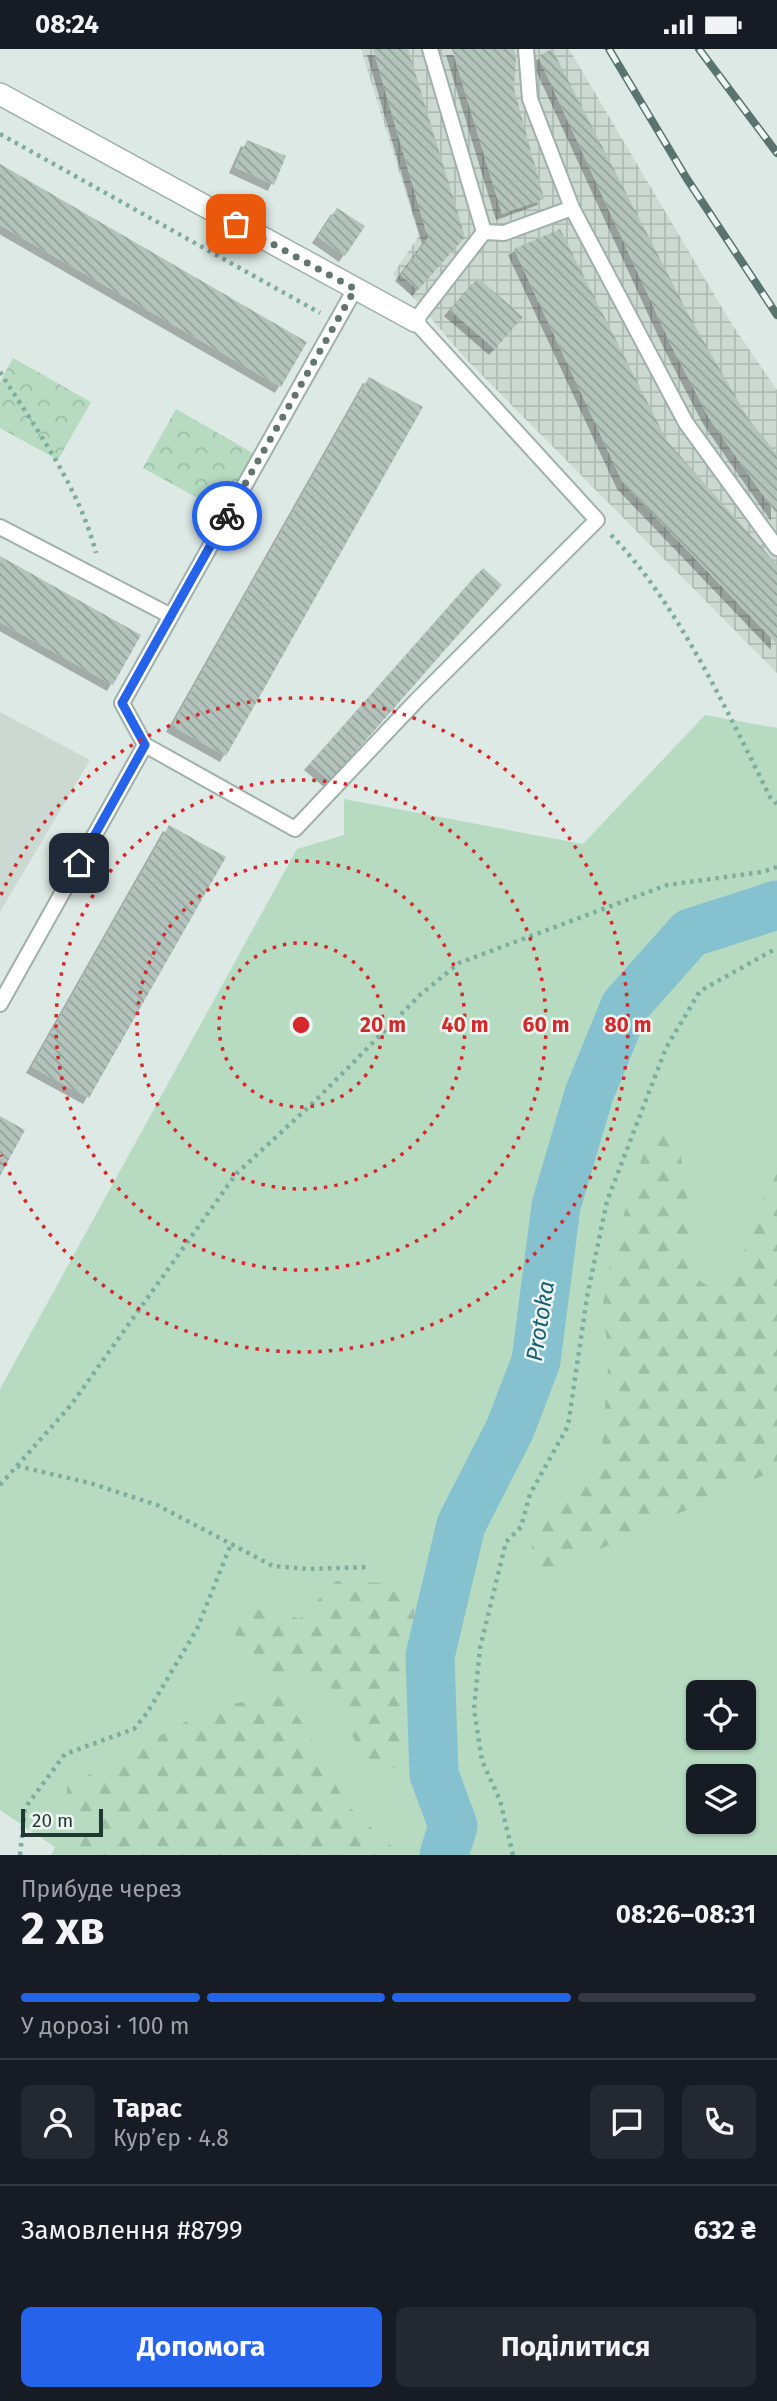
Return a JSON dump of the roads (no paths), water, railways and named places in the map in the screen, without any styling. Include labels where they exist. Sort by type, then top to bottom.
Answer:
[{"type":"street","points":[[0,94],[415,321]]},
{"type":"lane","points":[[430,49],[484,232]]},
{"type":"lane","points":[[526,49],[530,99],[572,208],[686,423],[777,548]]},
{"type":"lane","points":[[484,232],[504,233],[572,208]]},
{"type":"lane","points":[[355,289],[122,703],[145,745],[295,829],[417,700],[597,520],[415,321],[484,232]]},
{"type":"lane","points":[[0,527],[171,616]]},
{"type":"lane","points":[[0,1004],[145,745]]},
{"type":"waterway","name":"Protoka","points":[[444,1855],[453,1826],[434,1774],[430,1656],[461,1525],[510,1429],[536,1361],[556,1206],[589,1094],[625,1006],[690,933],[777,905]]},
{"type":"railway","points":[[609,49],[687,179],[777,315]]},
{"type":"railway","points":[[699,49],[777,153]]}]
